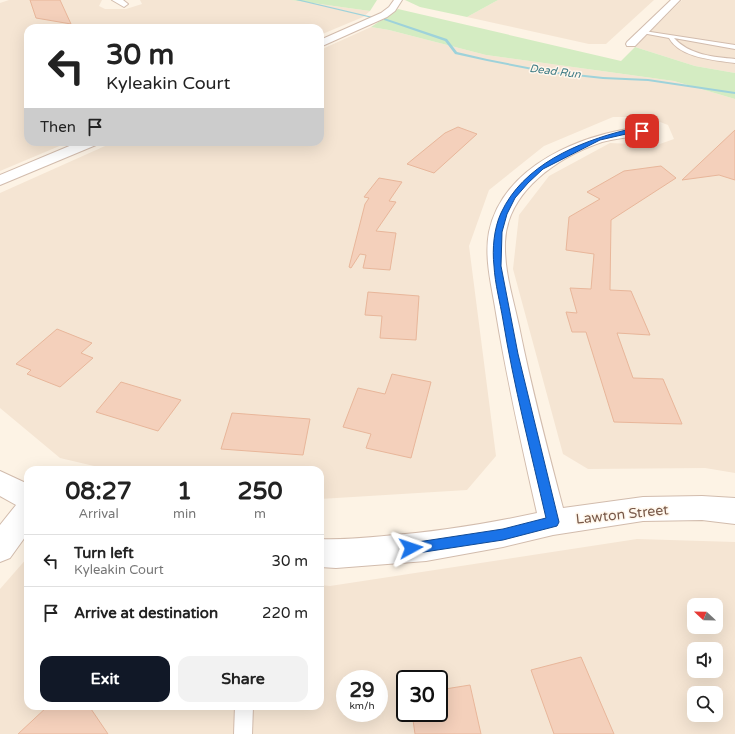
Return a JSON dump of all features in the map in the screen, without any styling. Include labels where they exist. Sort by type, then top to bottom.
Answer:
[{"type":"street","points":[[324,42],[384,15],[392,9],[398,0]]},
{"type":"street","points":[[631,44],[676,0]]},
{"type":"street","points":[[553,522],[513,354],[497,266],[498,232],[512,197],[525,181],[541,168],[598,139],[618,133],[642,131]]},
{"type":"street","points":[[0,180],[81,146]]},
{"type":"street","points":[[0,483],[24,496]]},
{"type":"street","name":"Lawton Street","points":[[324,553],[336,554],[426,548],[503,534],[553,522],[643,509],[702,508],[735,512]]},
{"type":"street","points":[[0,548],[24,516]]},
{"type":"lane","points":[[644,32],[671,38],[735,47]]},
{"type":"lane","points":[[671,38],[678,45],[695,54],[735,61]]},
{"type":"lane","points":[[243,734],[244,710]]},
{"type":"shaded area","points":[[9,0],[102,0],[99,6],[105,9],[126,9],[142,4],[140,0],[291,0],[370,11],[363,17],[324,33],[324,24],[24,24],[24,146],[59,146],[0,171],[0,3]]},
{"type":"shaded area","points":[[498,0],[654,0],[606,44],[589,44],[467,17]]},
{"type":"shaded area","points":[[682,0],[735,0],[735,73],[695,66],[635,47]]},
{"type":"shaded area","points":[[371,27],[389,30],[486,55],[674,81],[735,99],[735,473],[705,468],[588,469],[563,454],[513,269],[519,215],[549,176],[610,143],[657,145],[674,139],[668,125],[647,117],[613,117],[544,146],[489,190],[469,246],[496,456],[467,490],[324,499],[324,466],[94,466],[60,458],[0,408],[0,193],[105,146],[324,146],[324,48]]},
{"type":"shaded area","points":[[637,539],[735,542],[735,734],[0,734],[0,589],[24,562],[24,710],[324,710],[324,585],[330,586]]},
{"type":"green space","points":[[291,0],[377,0],[370,11]]},
{"type":"green space","points":[[405,0],[498,0],[467,17],[420,7]]},
{"type":"green space","points":[[398,9],[621,61],[635,47],[695,66],[735,73],[735,99],[674,81],[486,55],[389,30],[371,27]]},
{"type":"building","points":[[30,0],[60,0],[71,24],[36,18]]},
{"type":"building","points":[[458,127],[477,134],[434,173],[407,164],[445,133]]},
{"type":"building","points":[[735,130],[735,180],[719,175],[682,180]]},
{"type":"building","points":[[661,166],[676,178],[611,220],[610,290],[631,291],[650,335],[617,333],[633,378],[663,379],[682,424],[614,422],[586,332],[572,332],[566,312],[577,313],[570,288],[591,289],[594,254],[566,250],[569,217],[600,199],[587,192],[624,171]]},
{"type":"building","points":[[379,178],[402,182],[389,201],[396,202],[376,231],[396,233],[390,270],[363,268],[366,255],[360,254],[351,268],[349,267],[365,204],[369,198],[364,197]]},
{"type":"building","points":[[368,292],[419,296],[416,340],[380,338],[382,316],[365,315]]},
{"type":"building","points":[[57,329],[92,343],[81,353],[93,358],[60,387],[27,374],[31,370],[16,364]]},
{"type":"building","points":[[392,374],[431,382],[411,458],[366,448],[371,434],[343,427],[358,388],[385,394]]},
{"type":"building","points":[[121,382],[181,400],[158,431],[96,412]]},
{"type":"building","points":[[232,413],[310,419],[303,455],[221,449]]},
{"type":"building","points":[[581,657],[614,734],[554,734],[531,670]]},
{"type":"building","points":[[470,685],[481,734],[415,734],[413,722],[448,722],[448,689]]},
{"type":"building","points":[[44,710],[92,710],[108,734],[18,734]]},
{"type":"waterway","name":"Dead Run","points":[[297,0],[372,17]]},
{"type":"waterway","name":"Dead Run","points":[[385,19],[446,40],[456,53],[487,60],[548,72],[603,78],[648,80],[735,93]]},
{"type":"route","points":[[411,548],[426,548],[503,534],[553,522],[513,354],[497,266],[498,232],[512,197],[525,181],[541,168],[569,152],[598,139],[626,132],[642,131]]}]
